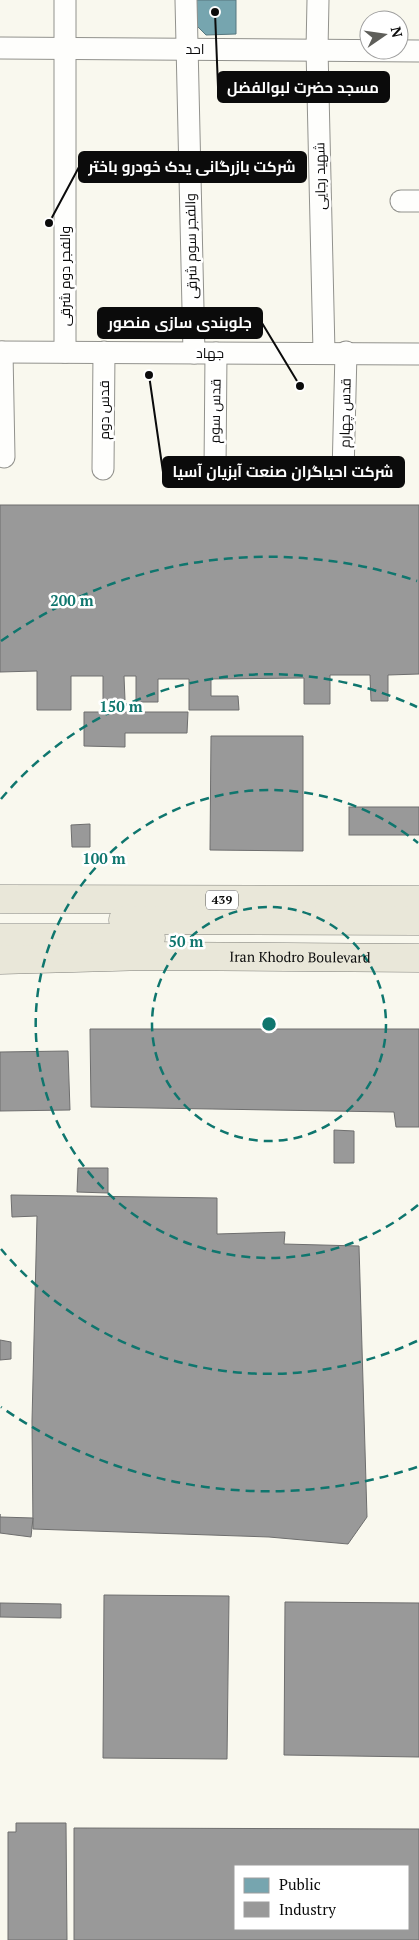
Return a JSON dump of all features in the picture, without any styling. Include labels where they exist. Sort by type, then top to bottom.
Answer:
[{"type":"main road","name":"439","points":[[0,899],[419,900]]},
{"type":"main road","name":"439","points":[[0,920],[419,921]]},
{"type":"main road","name":"Iran Khodro Boulevard","points":[[0,938],[419,939]]},
{"type":"main road","name":"Iran Khodro Boulevard","points":[[0,960],[148,956],[419,958]]},
{"type":"street","name":"والفجر دوم شرقی","points":[[65,0],[65,352]]},
{"type":"street","name":"والفجر سوم شرقی","points":[[186,0],[194,353]]},
{"type":"street","name":"شهید رجایی","points":[[318,0],[317,49],[324,352]]},
{"type":"street","name":"احد","points":[[0,48],[419,51]]},
{"type":"street","name":"جهاد","points":[[1,352],[346,352],[419,354]]},
{"type":"street","points":[[1,352],[4,457]]},
{"type":"street","name":"قدس دوم","points":[[103,468],[104,352]]},
{"type":"street","name":"قدس چهارم","points":[[343,474],[346,352]]},
{"type":"street","name":"قدس سوم","points":[[215,470],[216,353]]},
{"type":"building: Public","points":[[194,0],[236,0],[236,34],[206,35],[195,24]]},
{"type":"building: Industry","points":[[0,505],[419,505],[419,674],[388,675],[388,701],[371,701],[370,675],[330,675],[330,704],[304,704],[304,678],[211,679],[211,696],[238,696],[239,710],[189,710],[189,679],[158,679],[158,702],[136,702],[136,676],[124,676],[125,700],[103,700],[103,676],[71,676],[71,710],[37,710],[37,671],[0,672]]},
{"type":"building: Industry","points":[[84,712],[188,712],[187,733],[125,733],[125,747],[84,746]]},
{"type":"building: Industry","points":[[211,736],[303,736],[303,851],[210,850]]},
{"type":"building: Industry","points":[[349,807],[419,807],[419,835],[349,835]]},
{"type":"building: Industry","points":[[90,824],[90,847],[72,847],[71,825]]},
{"type":"building: Industry","points":[[90,1029],[419,1029],[419,1127],[396,1127],[394,1112],[91,1107]]},
{"type":"building: Industry","points":[[68,1051],[70,1110],[0,1111],[0,1052]]},
{"type":"building: Industry","points":[[334,1130],[354,1131],[354,1163],[334,1163]]},
{"type":"building: Industry","points":[[78,1168],[108,1168],[108,1193],[77,1192]]},
{"type":"building: Industry","points":[[11,1195],[217,1198],[217,1234],[285,1232],[284,1244],[359,1246],[367,1517],[348,1544],[269,1537],[33,1529],[32,1421],[37,1216],[12,1217]]},
{"type":"building: Industry","points":[[0,1340],[11,1342],[11,1359],[0,1360]]},
{"type":"building: Industry","points":[[0,1517],[33,1518],[31,1537],[0,1533]]},
{"type":"building: Industry","points":[[104,1595],[229,1596],[227,1759],[103,1758]]},
{"type":"building: Industry","points":[[285,1602],[419,1603],[419,1757],[284,1755]]},
{"type":"building: Industry","points":[[0,1603],[61,1604],[61,1618],[0,1617]]},
{"type":"building: Industry","points":[[16,1823],[66,1823],[67,1940],[8,1940],[8,1832],[16,1832]]},
{"type":"building: Industry","points":[[74,1828],[419,1829],[419,1940],[74,1940]]},
{"type":"place","name":"مسجد حضرت لبوالفضل","points":[[215,12]]},
{"type":"place","name":"شرکت بازرگانی یدک خودرو باختر","points":[[49,223]]},
{"type":"place","name":"شرکت احیاگران صنعت آبزیان آسیا","points":[[149,375]]},
{"type":"place","name":"جلوبندی سازی منصور","points":[[300,386]]}]
